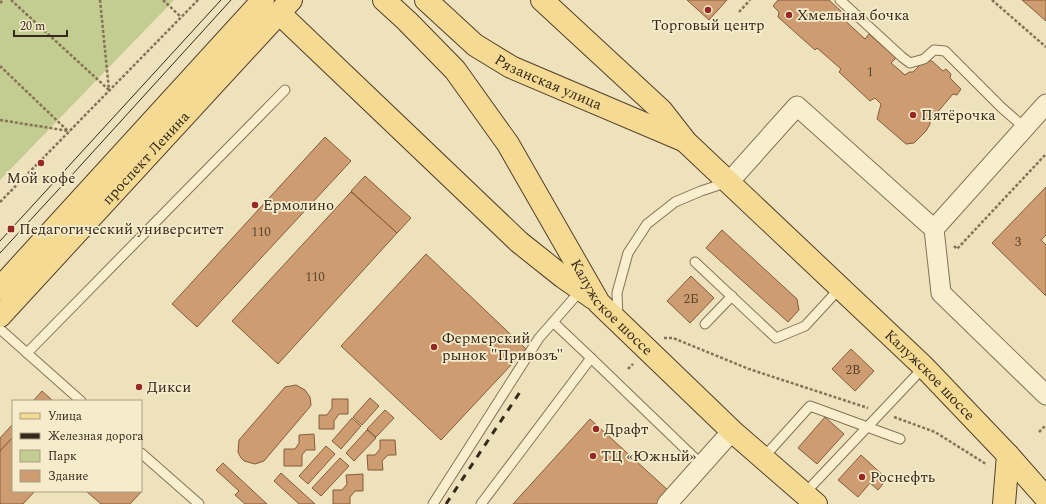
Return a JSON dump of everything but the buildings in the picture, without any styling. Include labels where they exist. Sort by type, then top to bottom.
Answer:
[{"type":"main road","name":"Калужское шоссе","points":[[384,0],[455,70],[508,144],[599,303],[732,431],[810,499]]},
{"type":"main road","name":"Рязанская улица","points":[[426,0],[475,45],[510,67],[686,142]]},
{"type":"main road","points":[[542,0],[661,110],[686,142]]},
{"type":"main road","points":[[277,4],[519,242],[599,303]]},
{"type":"main road","name":"проспект Ленина","points":[[0,288],[277,4]]},
{"type":"main road","name":"проспект Ленина","points":[[0,316],[277,4]]},
{"type":"main road","name":"Калужское шоссе","points":[[686,142],[924,367],[1008,455],[1046,498]]},
{"type":"main road","points":[[1004,504],[1008,455]]},
{"type":"street","points":[[934,229],[1046,104]]},
{"type":"street","points":[[729,182],[797,106],[934,229],[941,293],[1046,395]]},
{"type":"street","points":[[667,504],[732,431]]},
{"type":"lane","points":[[840,0],[910,63],[924,59],[934,50],[945,51],[1002,108],[1025,128]]},
{"type":"lane","points":[[27,353],[285,90]]},
{"type":"lane","points":[[618,320],[617,293],[626,259],[628,253],[647,224],[675,202],[701,191],[729,182]]},
{"type":"lane","points":[[695,262],[776,338],[805,326],[840,288]]},
{"type":"lane","points":[[433,504],[539,338],[581,290]]},
{"type":"lane","points":[[705,324],[732,296]]},
{"type":"lane","points":[[553,322],[702,465]]},
{"type":"lane","points":[[0,329],[80,400]]},
{"type":"lane","points":[[481,504],[591,358]]},
{"type":"lane","points":[[810,499],[867,427],[924,367]]},
{"type":"lane","points":[[763,458],[810,406],[900,439]]},
{"type":"lane","points":[[142,454],[198,504]]},
{"type":"path","points":[[0,3],[3,0]]},
{"type":"path","points":[[11,0],[109,90]]},
{"type":"path","points":[[100,0],[109,90]]},
{"type":"path","points":[[163,0],[182,17]]},
{"type":"path","points":[[0,202],[198,0]]},
{"type":"path","points":[[739,12],[750,0]]},
{"type":"path","points":[[992,0],[1046,47]]},
{"type":"path","points":[[0,66],[69,132]]},
{"type":"path","points":[[0,120],[69,132]]},
{"type":"path","points":[[934,229],[957,249],[1046,154]]},
{"type":"path","points":[[659,338],[673,338],[749,369],[853,402],[880,413],[900,418],[935,432],[986,464]]},
{"type":"path","points":[[628,369],[634,364]]},
{"type":"path","points":[[1039,432],[1046,425]]},
{"type":"green space","points":[[0,0],[174,0],[0,180]]},
{"type":"tram line","points":[[0,241],[221,0]]},
{"type":"tram line","points":[[0,253],[231,0]]},
{"type":"railway","points":[[446,504],[520,392]]},
{"type":"place","name":"Торговый центр","points":[[708,10]]},
{"type":"place","name":"Хмельная бочка","points":[[789,15]]},
{"type":"place","name":"Пятёрочка","points":[[913,115]]},
{"type":"place","name":"Мой кофе","points":[[41,163]]},
{"type":"place","name":"Ермолино","points":[[255,205]]},
{"type":"place","name":"Педагогический университет","points":[[11,229]]},
{"type":"place","name":"Фермерский рынок \"Привозъ\"","points":[[434,347]]},
{"type":"place","name":"Дикси","points":[[139,387]]},
{"type":"place","name":"Драфт","points":[[596,429]]},
{"type":"place","name":"ТЦ «Южный»","points":[[593,456]]},
{"type":"place","name":"Роснефть","points":[[862,477]]}]
